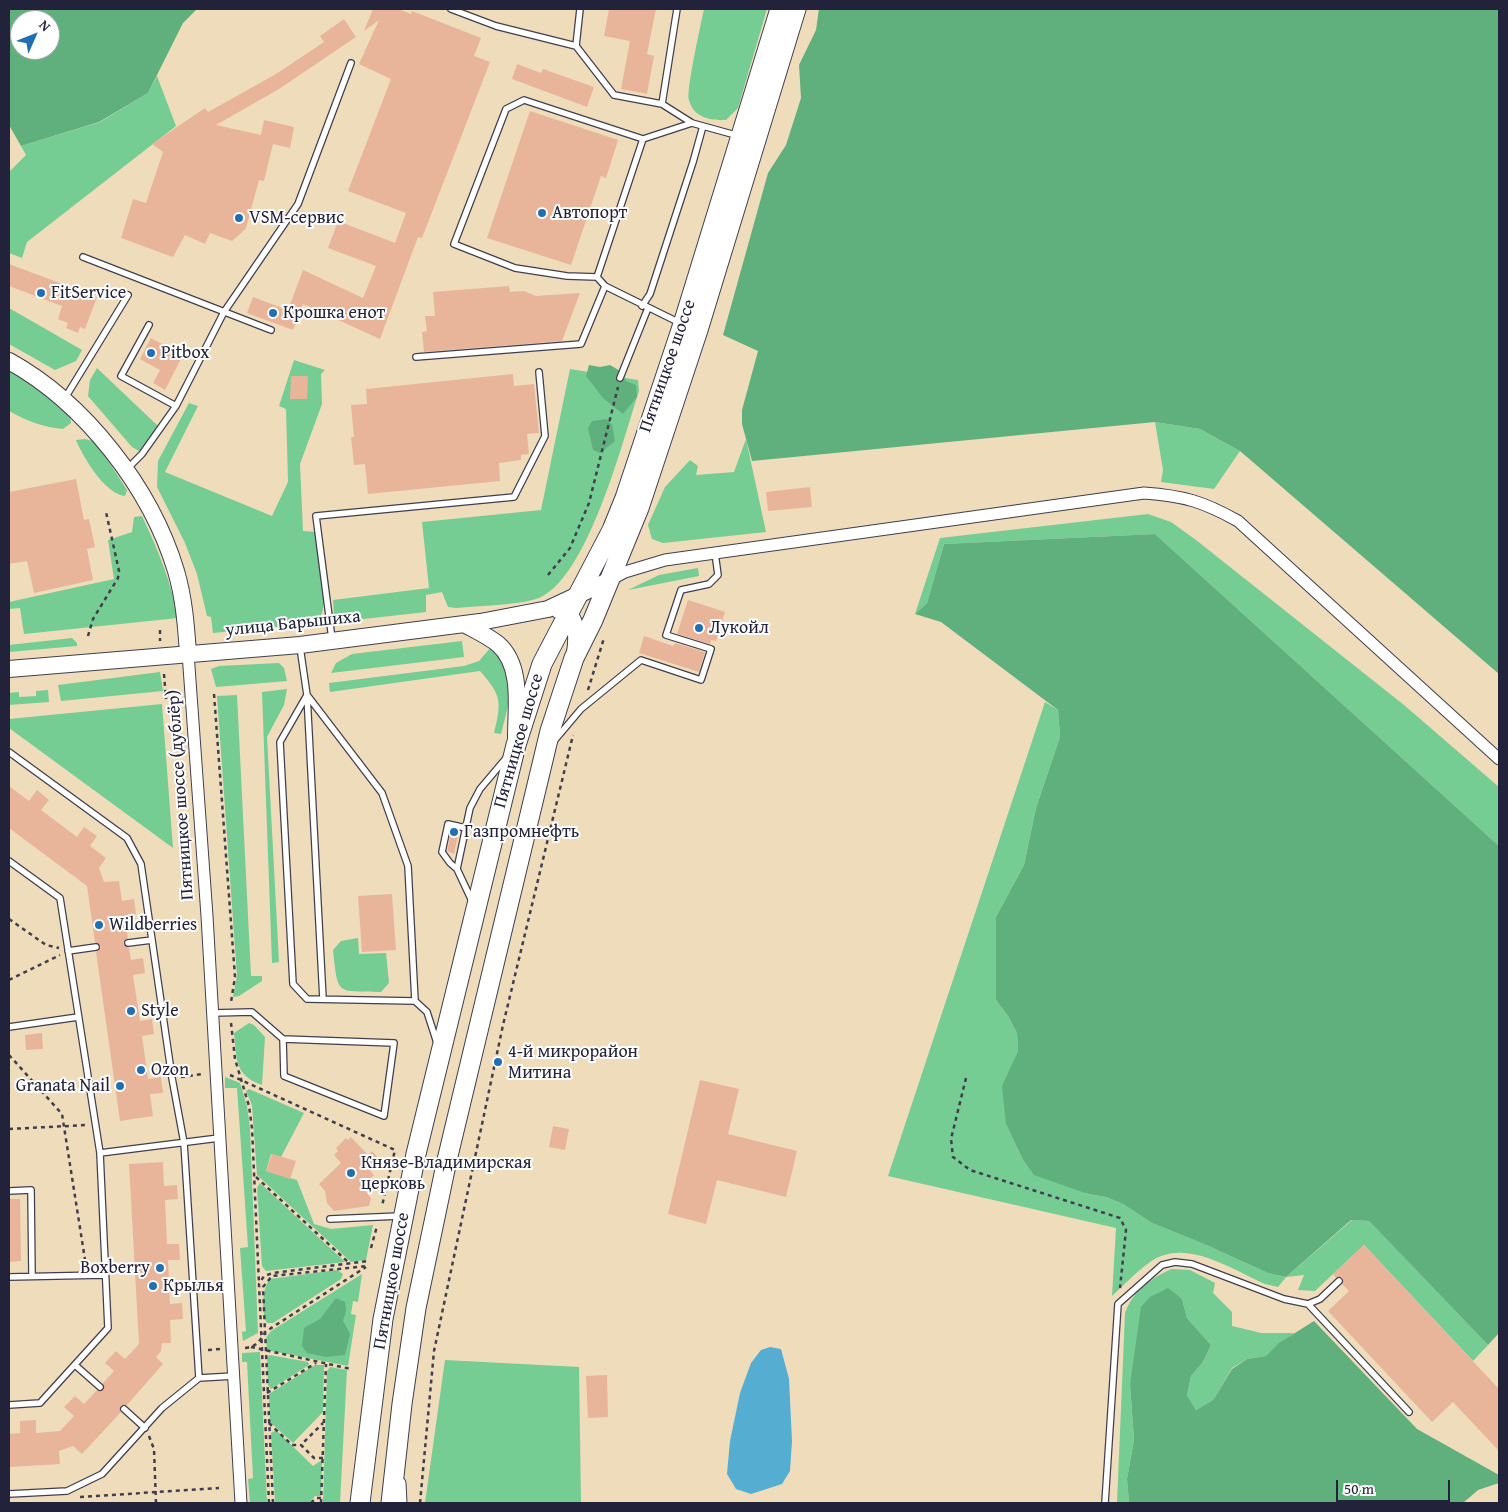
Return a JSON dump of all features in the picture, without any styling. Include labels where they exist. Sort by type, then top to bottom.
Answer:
[{"type":"main road","name":"Пятницкое шоссе","points":[[391,1503],[416,1308],[445,1170],[544,755],[574,658],[593,620],[639,508],[750,139],[780,9]]},
{"type":"main road","name":"Пятницкое шоссе","points":[[360,1503],[383,1319],[404,1216],[440,1052],[516,745],[542,664],[612,530],[625,498],[683,324],[796,9]]},
{"type":"main road","points":[[9,361],[27,371],[64,400],[99,436],[125,470],[161,534],[176,570],[183,602],[188,653]]},
{"type":"main road","name":"улица Барышиха","points":[[9,670],[188,653],[300,645],[464,624],[548,609],[608,581]]},
{"type":"main road","points":[[548,609],[562,610],[568,614],[576,628],[577,640],[574,658]]},
{"type":"main road","points":[[464,624],[498,644],[514,667],[516,745]]},
{"type":"street","points":[[608,581],[643,565],[715,552],[1144,493],[1181,496],[1210,505],[1238,521],[1499,759]]},
{"type":"street","name":"Пятницкое шоссе (дублёр)","points":[[188,653],[213,1013],[241,1503]]},
{"type":"street","points":[[398,1443],[401,1503]]},
{"type":"lane","points":[[451,9],[496,26],[576,46],[614,95],[662,104],[692,123],[750,139]]},
{"type":"lane","points":[[576,46],[580,9]]},
{"type":"lane","points":[[662,104],[678,9]]},
{"type":"lane","points":[[125,470],[142,454],[176,406],[224,312],[298,204],[351,63]]},
{"type":"lane","points":[[683,324],[605,286],[597,277],[568,276],[515,268],[454,244],[506,109],[524,100],[643,140],[692,123]]},
{"type":"lane","points":[[620,378],[650,294],[703,126]]},
{"type":"lane","points":[[597,277],[643,140]]},
{"type":"lane","points":[[83,257],[271,330]]},
{"type":"lane","points":[[416,357],[581,344],[605,286]]},
{"type":"lane","points":[[64,400],[128,295]]},
{"type":"lane","points":[[148,325],[121,376],[176,406]]},
{"type":"lane","points":[[332,641],[316,516],[514,497],[545,436],[539,372]]},
{"type":"lane","points":[[544,755],[563,729],[581,710],[641,660],[701,680],[711,650],[666,635],[681,590],[709,584],[718,575],[715,552]]},
{"type":"lane","points":[[300,645],[307,695],[323,999]]},
{"type":"lane","points":[[307,695],[280,742],[293,984],[307,999],[415,1001],[427,1012],[440,1052]]},
{"type":"lane","points":[[307,695],[382,794],[408,866],[415,1001]]},
{"type":"lane","points":[[457,869],[470,808],[480,789],[516,745]]},
{"type":"lane","points":[[9,752],[127,838],[141,864],[172,1078],[184,1142],[199,1378]]},
{"type":"lane","points":[[466,828],[448,824],[442,852],[450,864],[457,869],[475,907]]},
{"type":"lane","points":[[9,861],[60,898],[100,1153],[104,1275],[108,1328],[40,1403],[9,1405]]},
{"type":"lane","points":[[128,943],[152,940]]},
{"type":"lane","points":[[68,951],[96,947]]},
{"type":"lane","points":[[213,1013],[252,1012],[283,1040],[394,1043],[384,1116],[284,1076],[283,1040]]},
{"type":"lane","points":[[9,1027],[78,1017]]},
{"type":"lane","points":[[100,1153],[219,1138]]},
{"type":"lane","points":[[9,1191],[30,1190],[32,1276]]},
{"type":"lane","points":[[330,1219],[404,1216]]},
{"type":"lane","points":[[1105,1503],[1118,1304],[1136,1286],[1162,1265],[1175,1262],[1192,1264],[1284,1299],[1308,1304],[1320,1299],[1339,1281]]},
{"type":"lane","points":[[9,1277],[104,1275]]},
{"type":"lane","points":[[1308,1304],[1409,1412]]},
{"type":"lane","points":[[75,1365],[100,1387]]},
{"type":"lane","points":[[9,1494],[67,1491],[102,1474],[162,1408],[199,1378],[234,1376]]},
{"type":"lane","points":[[124,1409],[145,1428]]},
{"type":"path","points":[[548,575],[570,548],[589,503],[620,378]]},
{"type":"path","points":[[88,636],[93,619],[118,578],[119,571],[106,512]]},
{"type":"path","points":[[160,630],[160,641]]},
{"type":"path","points":[[420,1503],[434,1351],[502,1025],[572,737],[607,630]]},
{"type":"path","points":[[164,674],[166,699]]},
{"type":"path","points":[[214,694],[235,977],[230,1013],[235,1059],[252,1128],[260,1341],[271,1503]]},
{"type":"path","points":[[9,920],[46,945],[68,951]]},
{"type":"path","points":[[9,980],[68,951]]},
{"type":"path","points":[[9,1055],[62,1114],[88,1275]]},
{"type":"path","points":[[172,1078],[216,1072],[226,1073],[242,1082],[395,1150],[372,1248]]},
{"type":"path","points":[[966,1078],[951,1139],[953,1157],[970,1170],[1120,1218],[1126,1230],[1118,1304]]},
{"type":"path","points":[[9,1129],[96,1125]]},
{"type":"path","points":[[255,1176],[352,1265],[354,1274]]},
{"type":"path","points":[[271,1503],[262,1292],[269,1278],[368,1261]]},
{"type":"path","points":[[252,1347],[260,1341],[264,1332],[367,1266],[352,1265],[268,1274],[264,1273],[258,1266]]},
{"type":"path","points":[[259,1284],[268,1274]]},
{"type":"path","points":[[198,1350],[252,1347],[350,1369]]},
{"type":"path","points":[[264,1395],[317,1362]]},
{"type":"path","points":[[321,1503],[326,1364]]},
{"type":"path","points":[[265,1419],[292,1445],[301,1445],[324,1422]]},
{"type":"path","points":[[145,1428],[154,1449],[156,1503]]},
{"type":"path","points":[[301,1445],[314,1458],[323,1458]]},
{"type":"path","points":[[77,1498],[219,1488]]},
{"type":"path","points":[[311,1503],[316,1498],[322,1498]]},
{"type":"green space","points":[[9,9],[197,9],[183,23],[148,93],[99,122],[21,146],[9,125]]},
{"type":"green space","points":[[704,9],[767,9],[738,108],[726,120],[714,120],[703,117],[694,110],[689,100],[692,71]]},
{"type":"green space","points":[[819,9],[1499,9],[1499,674],[1240,451],[1200,429],[1155,422],[752,461],[742,424],[742,410],[758,351],[723,335],[768,173],[786,145],[801,98],[799,65],[816,30]]},
{"type":"green space","points":[[157,76],[176,126],[27,242],[22,258],[9,253],[9,172],[26,155],[21,146],[100,122],[148,93]]},
{"type":"green space","points":[[9,308],[82,350],[76,361],[55,370],[9,344]]},
{"type":"green space","points":[[294,360],[325,370],[321,374],[322,404],[300,464],[303,531],[316,532],[322,566],[324,605],[317,623],[213,633],[211,617],[207,616],[197,574],[185,543],[157,487],[158,461],[189,403],[198,406],[165,472],[272,516],[288,482],[286,409],[279,406]]},
{"type":"green space","points":[[589,365],[600,367],[610,365],[620,371],[626,381],[636,385],[637,397],[623,414],[603,398],[586,376]]},
{"type":"green space","points":[[97,368],[158,426],[139,451],[132,447],[88,396],[90,380]]},
{"type":"green space","points":[[570,369],[638,380],[639,391],[601,507],[587,539],[571,566],[554,587],[536,599],[528,601],[456,608],[448,607],[442,592],[426,595],[426,612],[346,621],[337,619],[334,615],[333,600],[429,588],[422,522],[541,510]]},
{"type":"green space","points":[[9,370],[70,413],[71,423],[63,429],[48,427],[28,421],[9,411]]},
{"type":"green space","points":[[607,419],[612,425],[615,441],[600,453],[593,450],[588,428],[592,421]]},
{"type":"green space","points":[[1155,422],[1200,429],[1240,451],[1214,489],[1161,482],[1163,470]]},
{"type":"green space","points":[[85,439],[96,442],[127,490],[125,496],[117,494],[110,489],[89,465],[76,440]]},
{"type":"green space","points":[[746,439],[766,532],[663,543],[652,539],[648,525],[665,487],[690,460],[698,466],[696,475],[734,472]]},
{"type":"green space","points":[[1148,514],[1171,522],[1196,540],[1404,705],[1499,787],[1499,846],[1155,534],[944,544],[927,603],[915,614],[940,538]]},
{"type":"green space","points":[[142,516],[172,591],[178,618],[24,634],[20,608],[9,609],[9,602],[114,579],[108,540],[132,532],[134,517]]},
{"type":"green space","points":[[1155,534],[1499,846],[1499,1333],[1488,1345],[1369,1221],[1351,1220],[1286,1277],[1268,1273],[1152,1223],[1123,1204],[1034,1175],[1022,1158],[1006,1124],[1002,1086],[1018,1051],[1017,1033],[1008,1016],[996,1000],[996,917],[1024,865],[1036,808],[1060,737],[1058,710],[941,622],[915,614],[927,603],[944,544]]},
{"type":"green space","points":[[698,568],[699,576],[628,590],[659,575]]},
{"type":"green space","points":[[72,638],[77,643],[77,646],[9,652],[9,645]]},
{"type":"green space","points":[[462,641],[464,657],[331,673],[336,663],[352,654]]},
{"type":"green space","points":[[493,645],[500,651],[512,690],[501,734],[494,733],[499,706],[496,693],[480,671],[330,692],[329,683],[464,666],[479,661]]},
{"type":"green space","points":[[279,663],[284,668],[287,681],[216,687],[211,669],[219,666]]},
{"type":"green space","points":[[160,672],[163,691],[61,701],[58,685]]},
{"type":"green space","points":[[287,689],[284,705],[267,737],[279,962],[272,963],[262,692]]},
{"type":"green space","points":[[48,690],[49,702],[9,705],[9,693],[19,692],[19,697],[36,696],[36,691]]},
{"type":"green space","points":[[237,695],[251,976],[262,976],[262,981],[239,996],[233,997],[237,976],[217,696]]},
{"type":"green space","points":[[1045,702],[1058,710],[1060,737],[1036,808],[1024,865],[996,917],[996,1000],[1008,1016],[1017,1033],[1018,1051],[1011,1068],[1006,1124],[1022,1158],[1087,1194],[1106,1197],[1123,1204],[1152,1223],[1268,1273],[1286,1277],[1278,1287],[1265,1284],[1208,1258],[1178,1253],[1164,1255],[1150,1262],[1112,1296],[1116,1228],[888,1176]]},
{"type":"green space","points":[[162,704],[173,848],[9,728],[9,719]]},
{"type":"green space","points":[[358,938],[359,954],[386,953],[389,983],[381,992],[347,990],[342,988],[336,976],[333,950],[341,941]]},
{"type":"green space","points":[[249,1023],[254,1025],[265,1037],[262,1085],[246,1076],[237,1058],[234,1033]]},
{"type":"green space","points":[[225,1077],[240,1083],[247,1106],[250,1128],[258,1333],[243,1341],[242,1332],[246,1331],[240,1248],[248,1247],[237,1088],[225,1088]]},
{"type":"green space","points":[[249,1089],[304,1113],[281,1157],[271,1154],[266,1171],[297,1180],[314,1224],[331,1229],[373,1225],[366,1260],[351,1262],[257,1175],[252,1105],[246,1091]]},
{"type":"green space","points":[[260,1183],[345,1262],[266,1271],[262,1266],[257,1188]]},
{"type":"green space","points":[[1352,1220],[1369,1221],[1488,1345],[1473,1361],[1364,1245],[1315,1291],[1298,1290],[1304,1275],[1286,1277]]},
{"type":"green space","points":[[1172,1269],[1190,1270],[1215,1283],[1213,1293],[1232,1312],[1232,1326],[1261,1333],[1294,1333],[1266,1356],[1247,1359],[1232,1368],[1213,1400],[1196,1410],[1187,1395],[1191,1376],[1203,1362],[1211,1345],[1187,1318],[1182,1299],[1137,1347],[1130,1384],[1134,1440],[1127,1479],[1129,1503],[1117,1503],[1125,1313],[1132,1298],[1144,1286],[1157,1276]]},
{"type":"green space","points":[[337,1270],[343,1274],[341,1279],[273,1323],[267,1323],[263,1300],[265,1288],[270,1279]]},
{"type":"green space","points":[[362,1274],[358,1302],[353,1301],[351,1314],[356,1315],[348,1366],[267,1350],[266,1338],[271,1331]]},
{"type":"green space","points":[[1168,1288],[1182,1299],[1187,1318],[1211,1345],[1203,1362],[1191,1376],[1187,1395],[1196,1410],[1213,1400],[1232,1369],[1247,1359],[1266,1356],[1279,1343],[1314,1321],[1417,1429],[1499,1475],[1499,1483],[1478,1490],[1463,1503],[1129,1503],[1127,1479],[1134,1440],[1130,1384],[1141,1307],[1150,1297]]},
{"type":"green space","points":[[336,1298],[345,1302],[346,1311],[343,1321],[350,1334],[345,1355],[326,1357],[307,1353],[302,1346],[304,1328],[320,1319]]},
{"type":"green space","points":[[260,1352],[267,1503],[250,1503],[248,1479],[253,1478],[247,1362],[242,1362],[242,1353]]},
{"type":"green space","points":[[270,1355],[308,1362],[309,1365],[271,1389],[268,1385],[267,1357]]},
{"type":"green space","points":[[445,1360],[579,1367],[581,1503],[425,1503]]},
{"type":"green space","points":[[315,1365],[324,1365],[323,1412],[293,1443],[270,1422],[269,1394]]},
{"type":"green space","points":[[330,1367],[347,1370],[340,1503],[323,1503],[327,1371]]},
{"type":"green space","points":[[276,1430],[313,1466],[322,1460],[321,1496],[315,1496],[309,1503],[275,1503],[271,1433]]},
{"type":"water","points":[[770,1347],[781,1349],[789,1379],[792,1441],[790,1471],[782,1484],[751,1494],[736,1489],[727,1474],[730,1441],[740,1393],[751,1363],[761,1350]]},
{"type":"building","points":[[373,9],[398,9],[411,14],[412,11],[481,38],[474,56],[490,62],[422,238],[418,237],[380,339],[303,304],[293,330],[247,313],[253,297],[288,310],[303,270],[363,298],[376,266],[328,248],[338,221],[395,243],[406,213],[348,191],[391,79],[359,64],[379,20],[364,31]]},
{"type":"building","points":[[609,9],[656,9],[647,54],[654,56],[647,94],[621,89],[630,41],[604,36]]},
{"type":"building","points":[[344,19],[356,37],[279,89],[216,125],[261,135],[264,120],[294,127],[290,148],[273,144],[264,181],[259,180],[246,228],[239,235],[232,241],[210,233],[205,244],[185,235],[173,257],[121,238],[133,199],[146,203],[163,152],[152,144],[205,108],[208,112],[276,74],[324,42],[320,36]]},
{"type":"building","points":[[517,64],[541,73],[543,69],[594,87],[587,107],[512,79]]},
{"type":"building","name":"Автопорт","points":[[530,111],[618,140],[606,178],[601,176],[571,265],[487,238]]},
{"type":"building","points":[[9,264],[97,297],[85,329],[80,327],[78,333],[66,328],[68,323],[58,319],[62,306],[9,286]]},
{"type":"building","points":[[509,286],[510,292],[524,291],[536,296],[580,293],[562,341],[424,352],[422,332],[427,331],[425,316],[435,316],[433,292]]},
{"type":"building","points":[[151,338],[183,355],[165,390],[153,383],[160,370],[140,359]]},
{"type":"building","points":[[513,374],[514,386],[534,384],[539,433],[527,434],[529,454],[521,455],[521,460],[499,463],[500,481],[368,494],[365,464],[354,465],[351,437],[354,437],[351,405],[367,404],[366,389]]},
{"type":"building","points":[[291,376],[308,376],[307,399],[290,399]]},
{"type":"building","points":[[76,479],[84,520],[89,519],[95,547],[87,549],[93,580],[34,593],[27,561],[9,564],[9,492]]},
{"type":"building","points":[[810,487],[812,507],[768,511],[766,492]]},
{"type":"building","points":[[688,600],[725,612],[716,641],[711,640],[710,644],[677,634]]},
{"type":"building","points":[[644,636],[673,646],[675,643],[705,652],[699,672],[639,653]]},
{"type":"building","points":[[9,786],[29,801],[37,790],[49,800],[41,810],[77,837],[84,827],[97,836],[90,846],[106,858],[99,868],[104,882],[119,881],[122,901],[134,899],[136,914],[124,916],[128,938],[123,943],[129,948],[131,960],[143,958],[145,973],[133,975],[140,1021],[152,1019],[154,1034],[142,1036],[148,1079],[161,1077],[163,1093],[150,1094],[153,1116],[120,1121],[96,952],[101,947],[95,942],[87,886],[9,828]]},
{"type":"building","points":[[452,830],[459,831],[454,854],[447,851]]},
{"type":"building","points":[[392,894],[396,950],[362,952],[358,896]]},
{"type":"building","points":[[42,1033],[43,1049],[26,1050],[25,1035]]},
{"type":"building","points":[[700,1080],[739,1089],[728,1134],[797,1151],[786,1197],[717,1180],[706,1224],[668,1214]]},
{"type":"building","points":[[553,1126],[569,1129],[565,1150],[549,1147]]},
{"type":"building","name":"Князе-Владимирская церковь","points":[[351,1137],[368,1155],[372,1151],[381,1161],[370,1171],[374,1175],[362,1187],[371,1198],[369,1206],[334,1211],[327,1203],[325,1191],[319,1184],[341,1163],[334,1155],[338,1151],[336,1148],[346,1138],[348,1140]]},
{"type":"building","points":[[272,1154],[296,1161],[290,1179],[266,1171]]},
{"type":"building","points":[[163,1162],[164,1186],[177,1185],[178,1199],[165,1200],[167,1244],[179,1244],[180,1260],[168,1260],[170,1304],[182,1303],[183,1319],[170,1320],[171,1343],[162,1343],[161,1351],[156,1357],[163,1364],[127,1405],[121,1406],[121,1412],[82,1454],[73,1446],[59,1451],[60,1464],[9,1467],[9,1434],[20,1433],[20,1421],[36,1420],[36,1433],[60,1431],[74,1416],[64,1407],[75,1396],[84,1404],[97,1390],[103,1390],[103,1383],[114,1371],[105,1363],[116,1351],[125,1359],[139,1344],[129,1164]]},
{"type":"building","points":[[9,1199],[20,1199],[21,1261],[9,1262]]},
{"type":"building","points":[[1364,1245],[1499,1389],[1499,1451],[1453,1402],[1432,1422],[1328,1311],[1349,1291],[1342,1284],[1342,1277],[1336,1278],[1333,1274]]},
{"type":"building","points":[[607,1375],[608,1417],[588,1418],[586,1376]]},
{"type":"place","name":"Автопорт","points":[[542,213]]},
{"type":"place","name":"VSM-сервис","points":[[239,218]]},
{"type":"place","name":"FitService","points":[[41,293]]},
{"type":"place","name":"Крошка енот","points":[[273,313]]},
{"type":"place","name":"Pitbox","points":[[151,353]]},
{"type":"place","name":"Лукойл","points":[[699,628]]},
{"type":"place","name":"Газпромнефть","points":[[454,832]]},
{"type":"place","name":"Wildberries","points":[[99,925]]},
{"type":"place","name":"Style","points":[[131,1011]]},
{"type":"place","name":"4-й микрорайон Митина","points":[[498,1062]]},
{"type":"place","name":"Ozon","points":[[141,1070]]},
{"type":"place","name":"Granata Nail","points":[[120,1086]]},
{"type":"place","name":"Князе-Владимирская церковь","points":[[351,1173]]},
{"type":"place","name":"Boxberry","points":[[160,1268]]},
{"type":"place","name":"Крылья","points":[[153,1286]]}]
